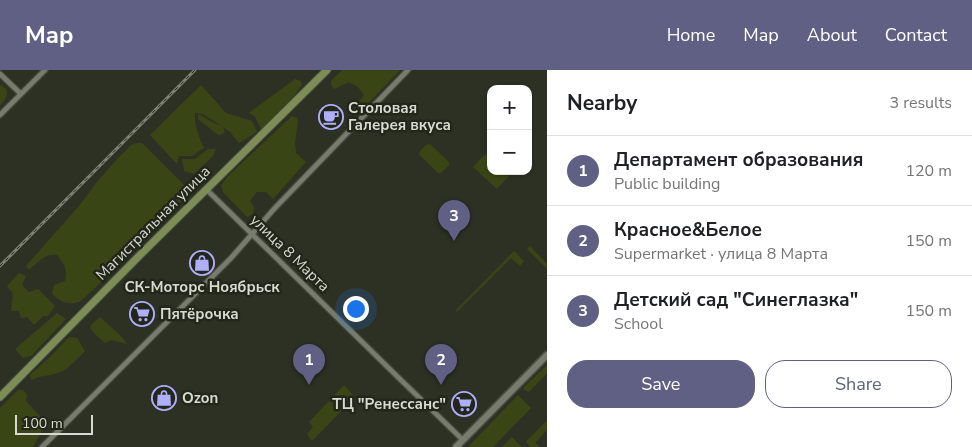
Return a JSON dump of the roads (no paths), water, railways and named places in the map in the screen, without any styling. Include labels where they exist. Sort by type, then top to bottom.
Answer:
[{"type":"main road","name":"Магистральная улица","points":[[0,397],[327,70]]},
{"type":"main road","points":[[456,447],[547,355]]},
{"type":"street","points":[[0,115],[45,70]]},
{"type":"street","points":[[42,447],[231,258],[338,142],[408,70]]},
{"type":"street","points":[[0,74],[21,94]]},
{"type":"street","name":"улица 8 Марта","points":[[206,189],[463,440]]},
{"type":"railway","points":[[0,266],[195,70]]},
{"type":"place","name":"Столовая Галерея вкуса","points":[[331,117]]},
{"type":"place","name":"Детский сад \"Синеглазка\"","points":[[454,241]]},
{"type":"place","name":"СК-Моторс Ноябрьск","points":[[202,263]]},
{"type":"place","name":"Пятёрочка","points":[[142,314]]},
{"type":"place","name":"Департамент образования","points":[[309,385]]},
{"type":"place","name":"Красное&Белое","points":[[441,385]]},
{"type":"place","name":"Ozon","points":[[164,398]]},
{"type":"place","name":"ТЦ \"Ренессанс\"","points":[[464,404]]}]
